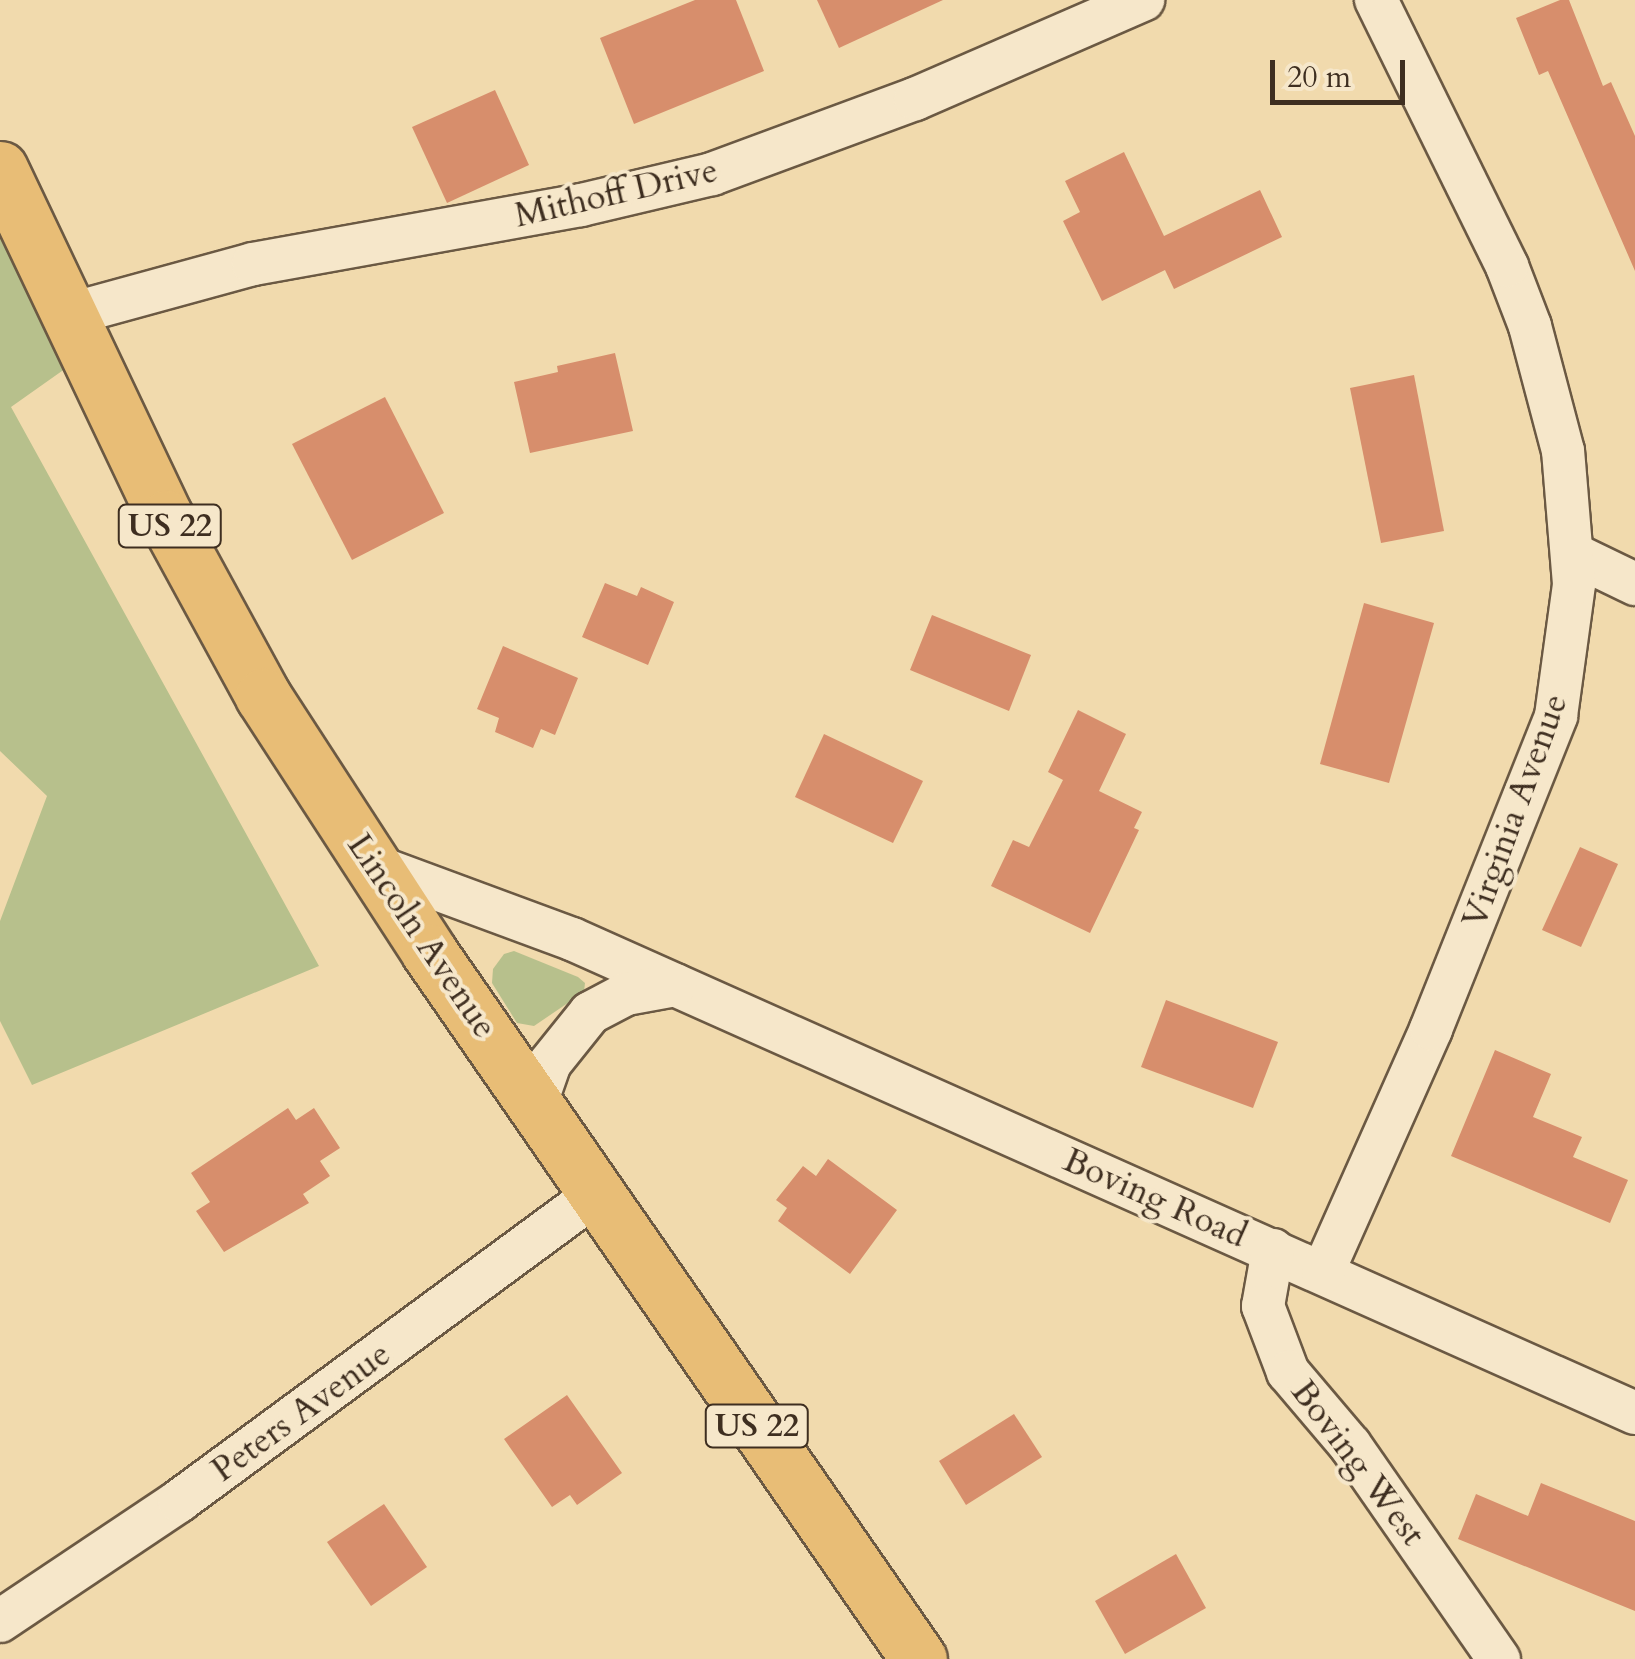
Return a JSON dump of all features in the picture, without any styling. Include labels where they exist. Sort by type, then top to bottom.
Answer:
[{"type":"main road","name":"Lincoln Avenue","points":[[0,170],[166,518],[262,696],[596,1194],[918,1659]]},
{"type":"street","name":"Mithoff Drive","points":[[67,314],[253,264],[581,205],[712,174],[915,99],[1143,0]]},
{"type":"street","name":"Virginia Avenue","points":[[1323,1272],[1431,1028],[1556,716],[1568,650],[1573,554],[1563,452],[1530,326],[1499,249],[1376,0]]},
{"type":"street","points":[[1573,554],[1635,584]]},
{"type":"street","name":"Boving Road","points":[[372,865],[572,939],[1635,1412]]},
{"type":"street","points":[[536,1104],[550,1063],[590,1013],[626,994],[675,984]]},
{"type":"street","name":"Peters Avenue","points":[[0,1621],[180,1501],[596,1194]]},
{"type":"street","name":"Boving West","points":[[1273,1250],[1264,1306],[1288,1372],[1350,1445],[1499,1659]]},
{"type":"green space","points":[[0,169],[86,354],[11,407],[319,966],[32,1085],[0,1021],[0,921],[47,796],[0,751]]},
{"type":"green space","points":[[514,951],[578,977],[585,983],[584,992],[534,1026],[517,1023],[492,983],[493,969],[504,954]]},
{"type":"building","points":[[695,0],[736,0],[764,71],[634,124],[600,38]]},
{"type":"building","points":[[817,0],[943,0],[839,48]]},
{"type":"building","points":[[1569,0],[1603,86],[1611,82],[1635,136],[1635,271],[1548,71],[1539,75],[1516,18]]},
{"type":"building","points":[[495,90],[529,165],[447,203],[412,127]]},
{"type":"building","points":[[1124,152],[1164,236],[1260,190],[1282,237],[1174,289],[1165,270],[1102,301],[1063,221],[1080,212],[1065,181]]},
{"type":"building","points":[[615,353],[633,431],[530,453],[514,382],[558,372],[557,366]]},
{"type":"building","points":[[1414,375],[1444,531],[1381,543],[1350,388]]},
{"type":"building","points":[[385,397],[444,513],[352,560],[292,444]]},
{"type":"building","points":[[605,583],[637,596],[641,587],[674,602],[648,665],[582,637]]},
{"type":"building","points":[[1364,603],[1434,623],[1389,783],[1320,764]]},
{"type":"building","points":[[932,615],[1031,655],[1009,711],[910,670]]},
{"type":"building","points":[[503,646],[578,678],[555,735],[541,729],[533,748],[495,732],[499,718],[477,709]]},
{"type":"building","points":[[1078,710],[1126,734],[1099,791],[1142,812],[1134,828],[1139,830],[1090,933],[991,886],[1013,840],[1029,847],[1063,780],[1048,772]]},
{"type":"building","points":[[824,734],[923,781],[893,843],[795,797]]},
{"type":"building","points":[[1580,847],[1618,864],[1581,947],[1542,930]]},
{"type":"building","points":[[1166,1000],[1278,1042],[1253,1108],[1141,1067]]},
{"type":"building","points":[[1495,1050],[1551,1074],[1533,1117],[1582,1137],[1573,1157],[1628,1180],[1610,1223],[1451,1156]]},
{"type":"building","points":[[288,1108],[296,1120],[314,1108],[340,1148],[320,1161],[330,1176],[303,1194],[309,1203],[224,1252],[196,1211],[210,1202],[191,1173]]},
{"type":"building","points":[[828,1159],[897,1210],[850,1274],[778,1221],[787,1208],[776,1200],[803,1166],[816,1176]]},
{"type":"building","points":[[567,1395],[622,1473],[577,1505],[570,1495],[552,1507],[504,1439]]},
{"type":"building","points":[[1014,1414],[1042,1457],[966,1505],[939,1461]]},
{"type":"building","points":[[1541,1483],[1635,1521],[1635,1611],[1458,1539],[1476,1494],[1528,1516]]},
{"type":"building","points":[[384,1504],[427,1567],[371,1606],[327,1542]]},
{"type":"building","points":[[1176,1554],[1206,1608],[1125,1654],[1095,1601]]}]
